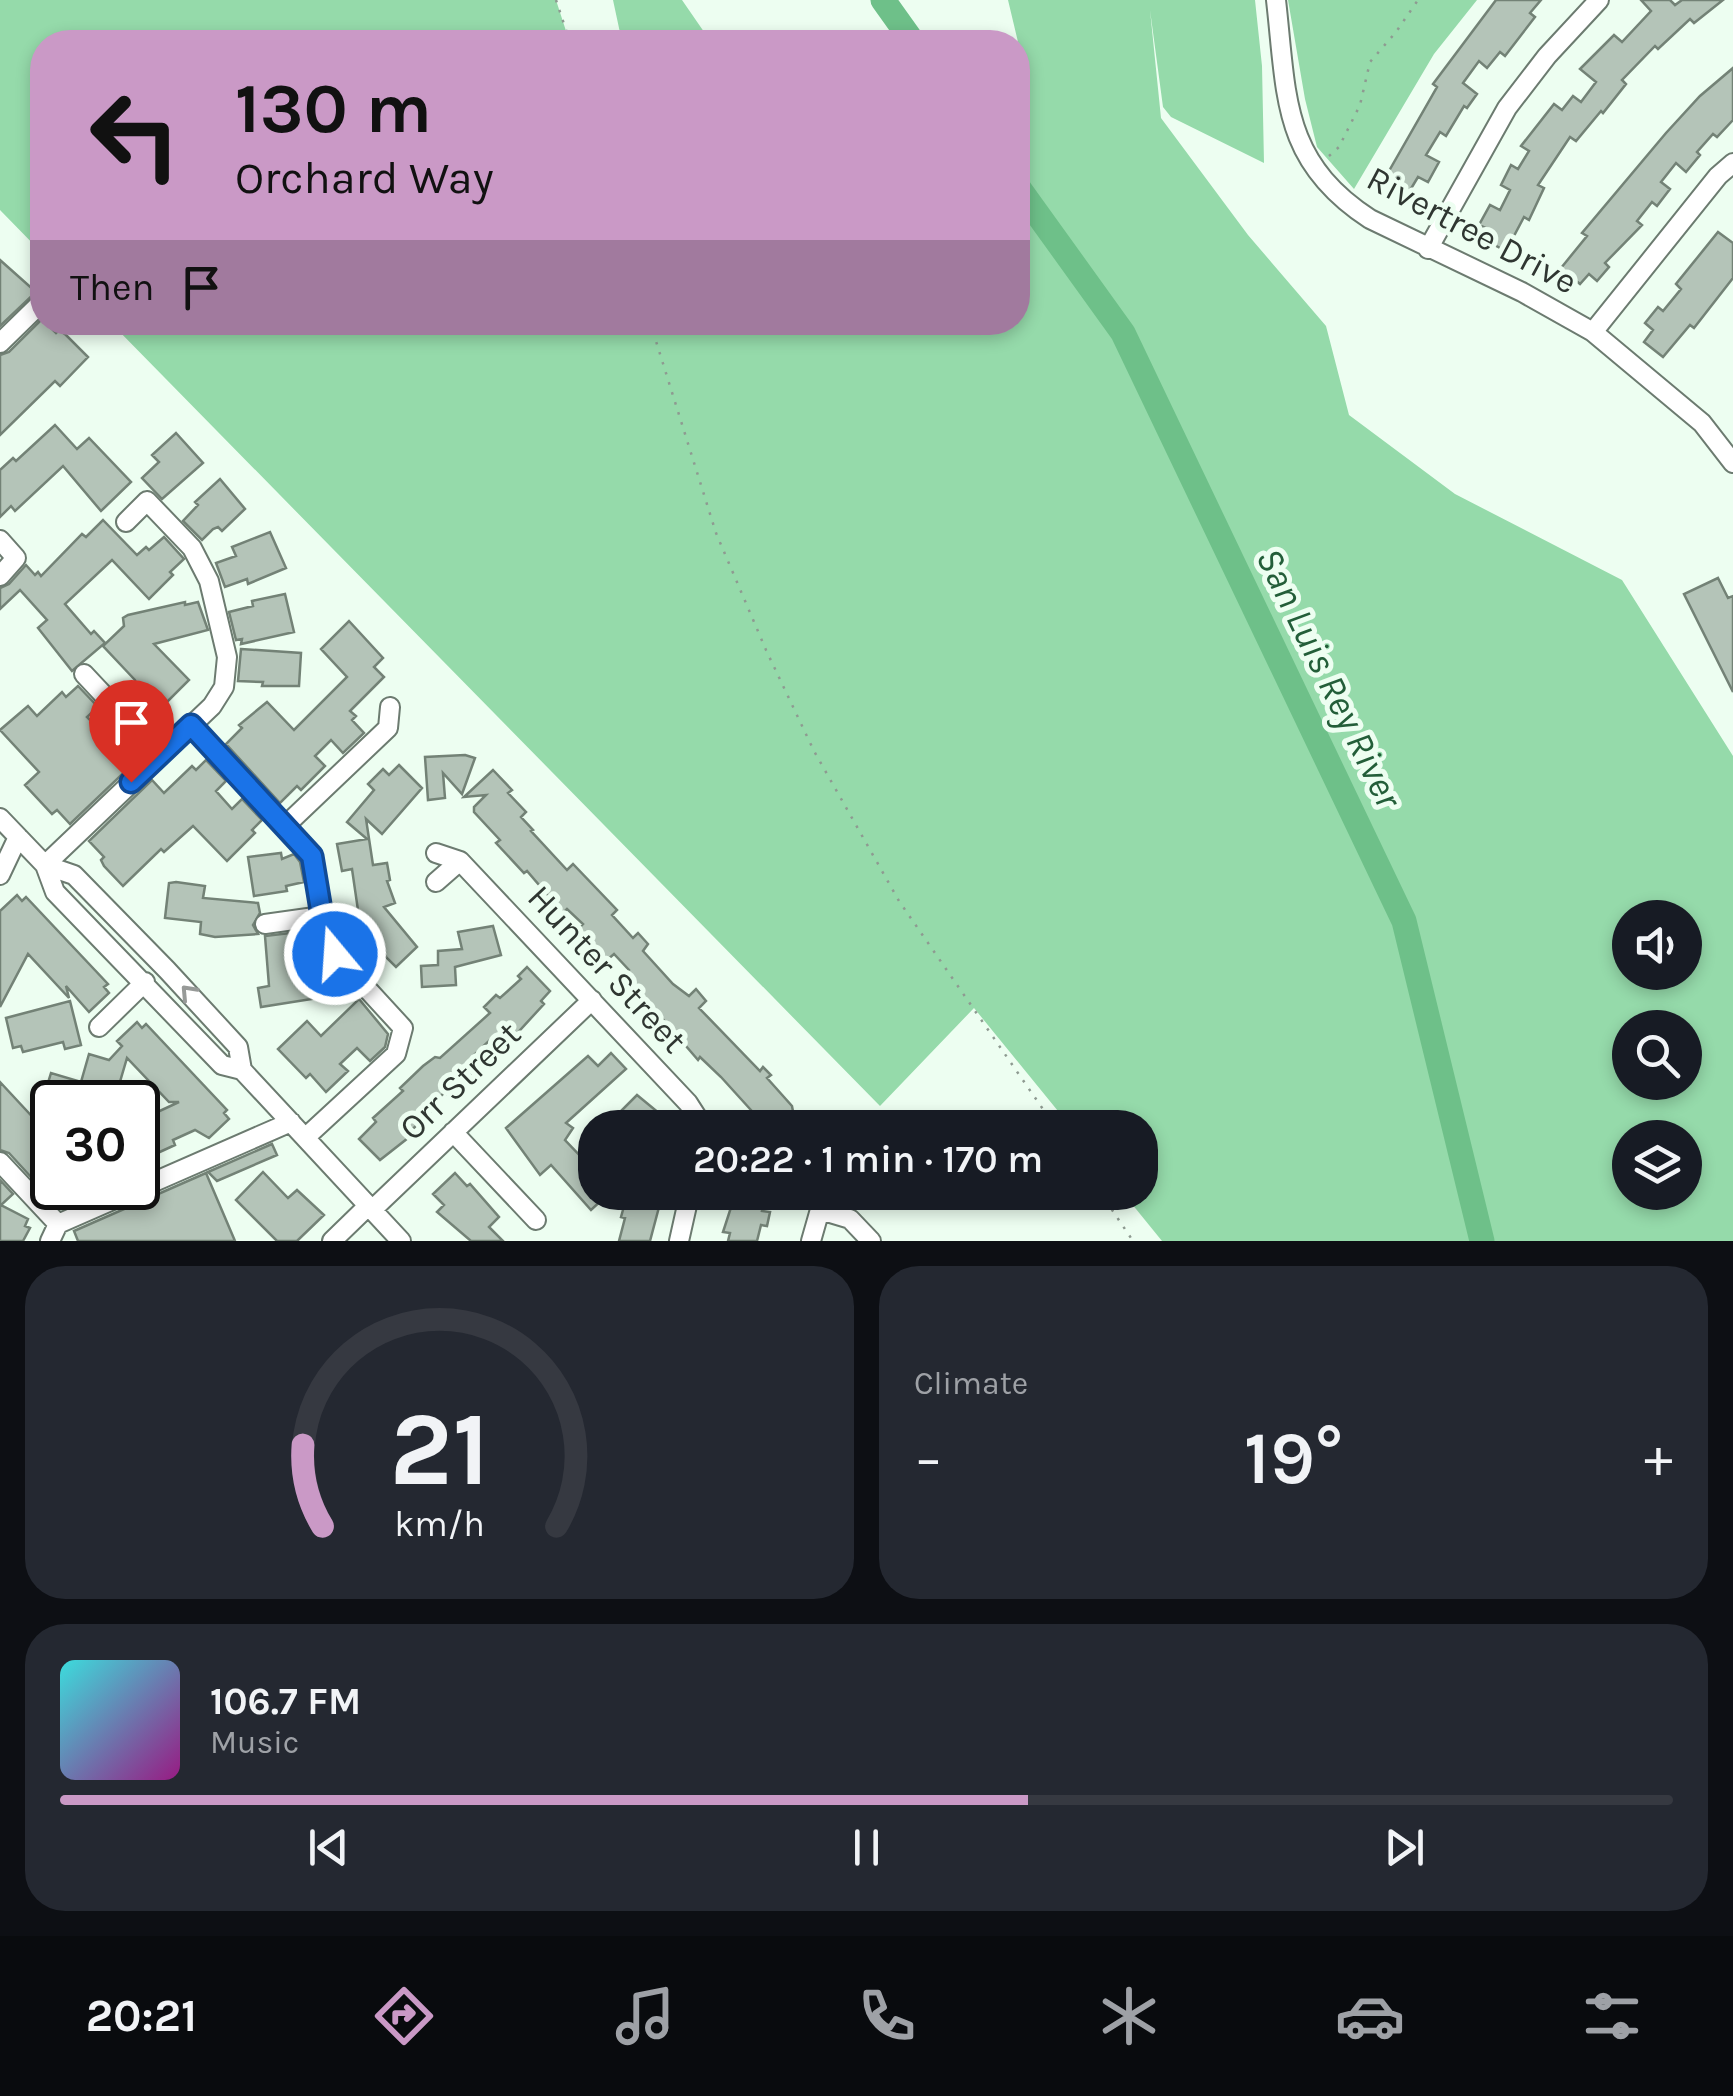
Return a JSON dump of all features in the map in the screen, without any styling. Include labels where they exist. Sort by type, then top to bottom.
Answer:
[{"type":"street","name":"Rivertree Drive","points":[[1276,0],[1288,104],[1296,134],[1322,180],[1348,205],[1593,332],[1702,423],[1733,463]]},
{"type":"street","points":[[1428,249],[1507,108],[1547,56],[1599,0]]},
{"type":"street","points":[[1593,332],[1718,176],[1733,163]]},
{"type":"street","points":[[0,343],[30,314]]},
{"type":"street","points":[[45,865],[212,706],[224,687],[227,657],[209,581],[192,548],[146,500],[126,522]]},
{"type":"street","points":[[0,540],[16,556],[0,576]]},
{"type":"street","points":[[84,674],[160,755]]},
{"type":"street","points":[[285,826],[388,728],[390,707]]},
{"type":"street","points":[[191,725],[312,856],[322,916],[335,954],[403,1028],[396,1054],[306,1137]]},
{"type":"street","points":[[0,818],[45,865],[55,892],[222,1065],[242,1070],[401,1241]]},
{"type":"street","points":[[0,874],[18,837]]},
{"type":"street","points":[[436,853],[460,860]]},
{"type":"street","points":[[436,882],[460,860]]},
{"type":"street","name":"Hunter Street","points":[[460,860],[692,1110]]},
{"type":"street","points":[[45,865],[74,875],[166,970],[238,1047],[242,1070]]},
{"type":"street","points":[[266,924],[322,916]]},
{"type":"street","points":[[100,1027],[145,982]]},
{"type":"street","name":"Orr Street","points":[[332,1241],[592,1000]]},
{"type":"street","points":[[0,1162],[54,1232],[291,1122]]},
{"type":"street","points":[[453,1132],[536,1220]]},
{"type":"street","points":[[678,1241],[686,1210]]},
{"type":"street","points":[[811,1241],[820,1210]]},
{"type":"street","points":[[836,1210],[871,1241]]},
{"type":"path","points":[[556,0],[566,30]]},
{"type":"path","points":[[1308,160],[1328,157],[1339,148],[1360,105],[1370,62],[1418,0]]},
{"type":"path","points":[[654,335],[716,533],[814,751],[899,901],[1044,1110]]},
{"type":"path","points":[[1112,1210],[1133,1241]]},
{"type":"green space","points":[[0,0],[556,0],[566,30],[30,30],[30,241],[0,210]]},
{"type":"green space","points":[[613,0],[682,0],[703,30],[619,30]]},
{"type":"green space","points":[[1008,0],[1255,0],[1262,66],[1264,163],[1171,117],[1163,107],[1150,10],[1161,118],[1248,235],[1326,326],[1349,415],[1455,494],[1622,580],[1733,756],[1733,1241],[1162,1241],[1137,1210],[1158,1210],[1158,1110],[1057,1110],[974,1008],[880,1106],[123,335],[1030,335],[1030,30],[1015,30]]},
{"type":"green space","points":[[1288,0],[1477,0],[1434,54],[1354,189],[1317,147]]},
{"type":"building","points":[[1496,0],[1541,0],[1530,13],[1535,17],[1505,56],[1500,52],[1487,68],[1479,61],[1463,83],[1477,94],[1467,108],[1464,106],[1446,136],[1440,132],[1426,155],[1439,162],[1428,182],[1418,177],[1409,192],[1385,178],[1437,87],[1433,84]]},
{"type":"building","points":[[1641,0],[1670,0],[1675,5],[1682,0],[1723,0],[1694,23],[1690,19],[1658,49],[1655,46],[1622,80],[1626,84],[1603,113],[1576,141],[1570,137],[1538,185],[1544,188],[1529,220],[1524,217],[1506,251],[1485,240],[1490,230],[1479,225],[1490,205],[1500,210],[1510,190],[1501,185],[1511,165],[1518,169],[1529,151],[1521,146],[1554,104],[1562,110],[1573,96],[1581,102],[1596,82],[1580,69],[1614,35],[1622,42],[1651,11]]},
{"type":"building","points":[[1733,68],[1733,120],[1717,137],[1713,134],[1686,172],[1676,163],[1661,182],[1670,189],[1657,206],[1652,202],[1637,221],[1642,225],[1605,263],[1609,267],[1597,281],[1589,274],[1580,284],[1561,268],[1587,236],[1582,233],[1666,133]]},
{"type":"building","points":[[1718,232],[1733,243],[1733,278],[1694,328],[1690,325],[1663,357],[1644,342],[1653,330],[1645,323],[1658,307],[1663,311],[1681,289],[1676,284]]},
{"type":"building","points":[[0,260],[30,287],[30,298],[0,326]]},
{"type":"building","points":[[30,331],[30,335],[66,335],[88,357],[60,386],[55,381],[0,435],[0,355],[9,352]]},
{"type":"building","points":[[55,425],[77,449],[89,438],[131,482],[101,511],[63,466],[15,511],[11,506],[0,517],[0,470],[13,458],[16,461]]},
{"type":"building","points":[[176,433],[203,463],[162,499],[142,478],[159,462],[152,455]]},
{"type":"building","points":[[220,479],[245,509],[222,531],[218,527],[213,529],[202,540],[183,521],[198,505],[195,502]]},
{"type":"building","points":[[103,520],[137,555],[164,537],[184,559],[149,599],[112,560],[65,604],[91,634],[94,631],[105,643],[72,671],[38,628],[47,620],[20,590],[0,609],[0,588],[26,565],[41,576],[82,534],[86,537]]},
{"type":"building","points":[[270,532],[286,568],[248,584],[247,579],[225,587],[216,563],[236,556],[232,547]]},
{"type":"building","points":[[1718,578],[1728,598],[1733,596],[1733,692],[1684,594]]},
{"type":"building","points":[[285,594],[294,632],[241,644],[242,639],[236,640],[229,612],[253,606],[252,601]]},
{"type":"building","points":[[198,602],[208,630],[154,644],[189,680],[160,709],[156,705],[142,718],[123,697],[136,684],[135,680],[103,646],[124,626],[123,618],[128,615]]},
{"type":"building","points":[[349,621],[383,658],[374,667],[384,677],[350,711],[356,716],[352,720],[364,733],[343,753],[331,740],[315,756],[325,766],[301,790],[297,786],[280,803],[226,744],[242,728],[239,725],[267,702],[294,730],[347,677],[321,649]]},
{"type":"building","points":[[241,649],[301,653],[299,686],[262,686],[263,682],[238,681]]},
{"type":"building","points":[[78,686],[98,707],[87,717],[134,763],[70,824],[57,810],[52,814],[25,785],[39,772],[0,730],[28,706],[37,716],[62,692],[66,697]]},
{"type":"building","points":[[425,757],[475,758],[462,794],[443,773],[445,798],[428,800]]},
{"type":"building","points":[[206,760],[226,781],[216,791],[232,809],[242,799],[262,820],[252,830],[255,833],[227,861],[193,826],[164,852],[161,849],[123,886],[104,866],[104,857],[89,841],[152,780],[164,793],[192,766],[196,770]]},
{"type":"building","points":[[399,765],[422,788],[382,834],[366,819],[373,865],[387,863],[387,881],[395,903],[384,907],[417,947],[396,967],[382,953],[376,960],[365,949],[379,936],[360,924],[352,869],[342,871],[337,844],[367,839],[347,822],[374,790],[368,784],[383,769],[389,775]]},
{"type":"building","points":[[493,770],[526,812],[521,817],[531,831],[567,870],[573,864],[617,910],[612,915],[633,938],[638,933],[648,944],[643,951],[673,984],[689,996],[696,989],[706,1001],[699,1008],[760,1071],[763,1067],[771,1075],[767,1078],[793,1110],[751,1110],[700,1057],[698,1060],[634,991],[624,976],[629,970],[614,954],[606,961],[579,928],[583,924],[567,909],[563,913],[527,871],[524,873],[496,843],[500,840],[474,812],[486,795],[464,797]]},
{"type":"building","points":[[281,853],[282,859],[294,854],[304,882],[286,886],[287,891],[254,896],[248,857]]},
{"type":"building","points":[[169,883],[205,886],[203,898],[258,903],[260,913],[253,925],[258,934],[215,937],[200,934],[201,922],[165,918]]},
{"type":"building","points":[[17,895],[22,901],[26,897],[108,984],[104,987],[109,993],[89,1012],[66,986],[69,998],[28,954],[0,1007],[0,911]]},
{"type":"building","points":[[493,926],[501,955],[455,967],[456,985],[422,987],[421,966],[438,965],[438,951],[462,949],[458,932]]},
{"type":"building","points":[[307,931],[309,944],[299,945],[306,986],[315,977],[318,998],[261,1007],[258,988],[269,986],[265,936]]},
{"type":"building","points":[[328,965],[348,987],[341,993],[321,972]]},
{"type":"building","points":[[527,967],[550,991],[541,1001],[544,1004],[510,1041],[507,1039],[499,1047],[491,1039],[474,1055],[484,1065],[449,1096],[445,1092],[427,1109],[431,1112],[405,1136],[408,1138],[380,1160],[359,1139],[376,1122],[373,1118],[423,1066],[435,1057],[440,1058],[490,1013],[484,1007],[521,979],[518,976]]},
{"type":"building","points":[[359,999],[388,1034],[385,1047],[370,1061],[357,1048],[340,1064],[348,1071],[326,1092],[278,1049],[307,1021],[321,1036]]},
{"type":"building","points":[[70,1001],[81,1045],[65,1049],[63,1042],[23,1052],[21,1046],[13,1048],[6,1018]]},
{"type":"building","points":[[137,1022],[142,1028],[146,1024],[227,1110],[224,1113],[229,1119],[209,1138],[195,1130],[173,1140],[175,1145],[160,1152],[160,1111],[179,1102],[169,1102],[160,1093],[160,1080],[148,1080],[127,1058],[120,1080],[82,1080],[89,1054],[109,1060],[122,1046],[117,1041]]},
{"type":"building","points":[[611,1053],[626,1069],[566,1123],[573,1128],[565,1140],[578,1154],[578,1195],[551,1165],[540,1175],[506,1128],[588,1056],[598,1066]]},
{"type":"building","points":[[51,1073],[74,1080],[49,1080]]},
{"type":"building","points":[[0,1082],[30,1114],[30,1176],[9,1153],[0,1150]]},
{"type":"building","points":[[637,1095],[655,1110],[622,1110]]},
{"type":"building","points":[[272,1144],[277,1155],[217,1181],[208,1172]]},
{"type":"building","points":[[263,1172],[288,1198],[297,1190],[324,1215],[297,1241],[277,1241],[236,1200]]},
{"type":"building","points":[[206,1173],[235,1241],[78,1241],[74,1231],[122,1210],[160,1210],[160,1193]]},
{"type":"building","points":[[455,1173],[499,1217],[489,1227],[503,1241],[471,1241],[437,1212],[444,1205],[433,1194]]},
{"type":"building","points":[[0,1180],[13,1194],[1,1205],[28,1219],[25,1226],[30,1228],[23,1241],[0,1241]]},
{"type":"building","points":[[623,1210],[658,1210],[650,1241],[619,1241],[625,1218],[621,1217]]},
{"type":"building","points":[[730,1210],[770,1212],[757,1241],[728,1241],[730,1233],[723,1232]]},
{"type":"waterway","name":"San Luis Rey River","points":[[883,0],[904,30]]},
{"type":"waterway","name":"San Luis Rey River","points":[[1030,204],[1123,333],[1404,921],[1482,1241]]},
{"type":"route","points":[[131,782],[191,725],[312,856],[322,916],[335,954]]}]
